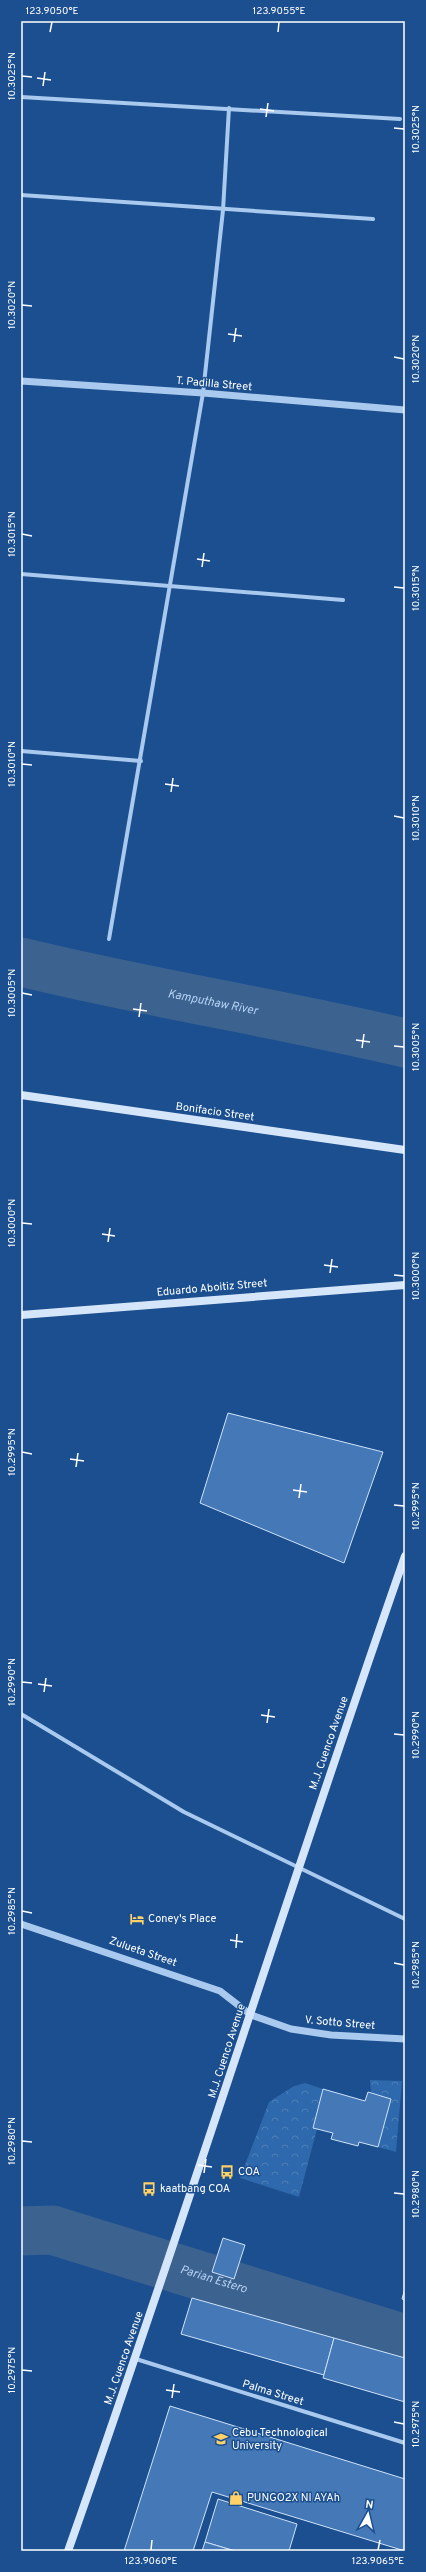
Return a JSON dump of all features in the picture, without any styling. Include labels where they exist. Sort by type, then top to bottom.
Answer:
[{"type":"main road","name":"Bonifacio Street","points":[[21,1095],[405,1150]]},
{"type":"main road","name":"Eduardo Aboitiz Street","points":[[21,1315],[405,1285]]},
{"type":"main road","name":"M.J. Cuenco Avenue","points":[[68,2551],[136,2359],[251,2015],[298,1869],[405,1556]]},
{"type":"street","points":[[21,97],[400,119]]},
{"type":"street","points":[[109,940],[141,761],[169,587],[203,393],[224,210],[229,108]]},
{"type":"street","points":[[21,195],[373,219]]},
{"type":"street","name":"T. Padilla Street","points":[[21,381],[203,393],[405,410]]},
{"type":"street","points":[[21,574],[343,600]]},
{"type":"street","points":[[21,751],[141,761]]},
{"type":"street","points":[[21,1714],[184,1812],[298,1869],[405,1919]]},
{"type":"street","name":"Zulueta Street","points":[[21,1924],[220,1991],[251,2015]]},
{"type":"street","name":"V. Sotto Street","points":[[251,2015],[291,2029],[304,2031],[332,2035],[405,2038]]},
{"type":"street","name":"Palma Street","points":[[136,2359],[405,2443]]},
{"type":"green space","points":[[370,2080],[402,2081],[396,2152],[378,2147],[391,2099],[371,2093]]},
{"type":"green space","points":[[305,2083],[323,2089],[313,2128],[317,2129],[299,2197],[240,2178],[269,2102],[294,2086]]},
{"type":"green space","points":[[204,2270],[405,2331],[405,2358],[192,2298]]},
{"type":"building","points":[[228,1413],[383,1452],[344,1563],[200,1503]]},
{"type":"building","points":[[323,2089],[365,2101],[368,2092],[391,2099],[378,2147],[359,2142],[358,2146],[331,2139],[333,2133],[313,2128]]},
{"type":"building","points":[[223,2238],[245,2245],[234,2279],[212,2272]]},
{"type":"building","points":[[405,2288],[405,2300],[402,2299]]},
{"type":"building","points":[[192,2298],[334,2338],[324,2375],[181,2334]]},
{"type":"building","points":[[334,2338],[405,2358],[405,2402],[323,2378]]},
{"type":"building","name":"Cebu Technological University","points":[[170,2406],[405,2479],[405,2551],[212,2492],[193,2551],[124,2551]]},
{"type":"building","points":[[218,2499],[297,2524],[289,2551],[235,2551],[205,2542]]},
{"type":"building","points":[[205,2542],[235,2551],[202,2551]]},
{"type":"waterway","name":"Kamputhaw River","points":[[21,962],[117,984],[309,1022],[405,1043]]},
{"type":"waterway","name":"Parian Estero","points":[[21,2231],[52,2230],[405,2339]]},
{"type":"place","name":"Coney's Place","points":[[137,1919]]},
{"type":"place","name":"COA","points":[[227,2172]]},
{"type":"place","name":"kaatbang COA","points":[[149,2189]]},
{"type":"place","name":"Cebu Technological University","points":[[221,2439]]},
{"type":"place","name":"PUNGO2X NI AYAh","points":[[236,2498]]}]
